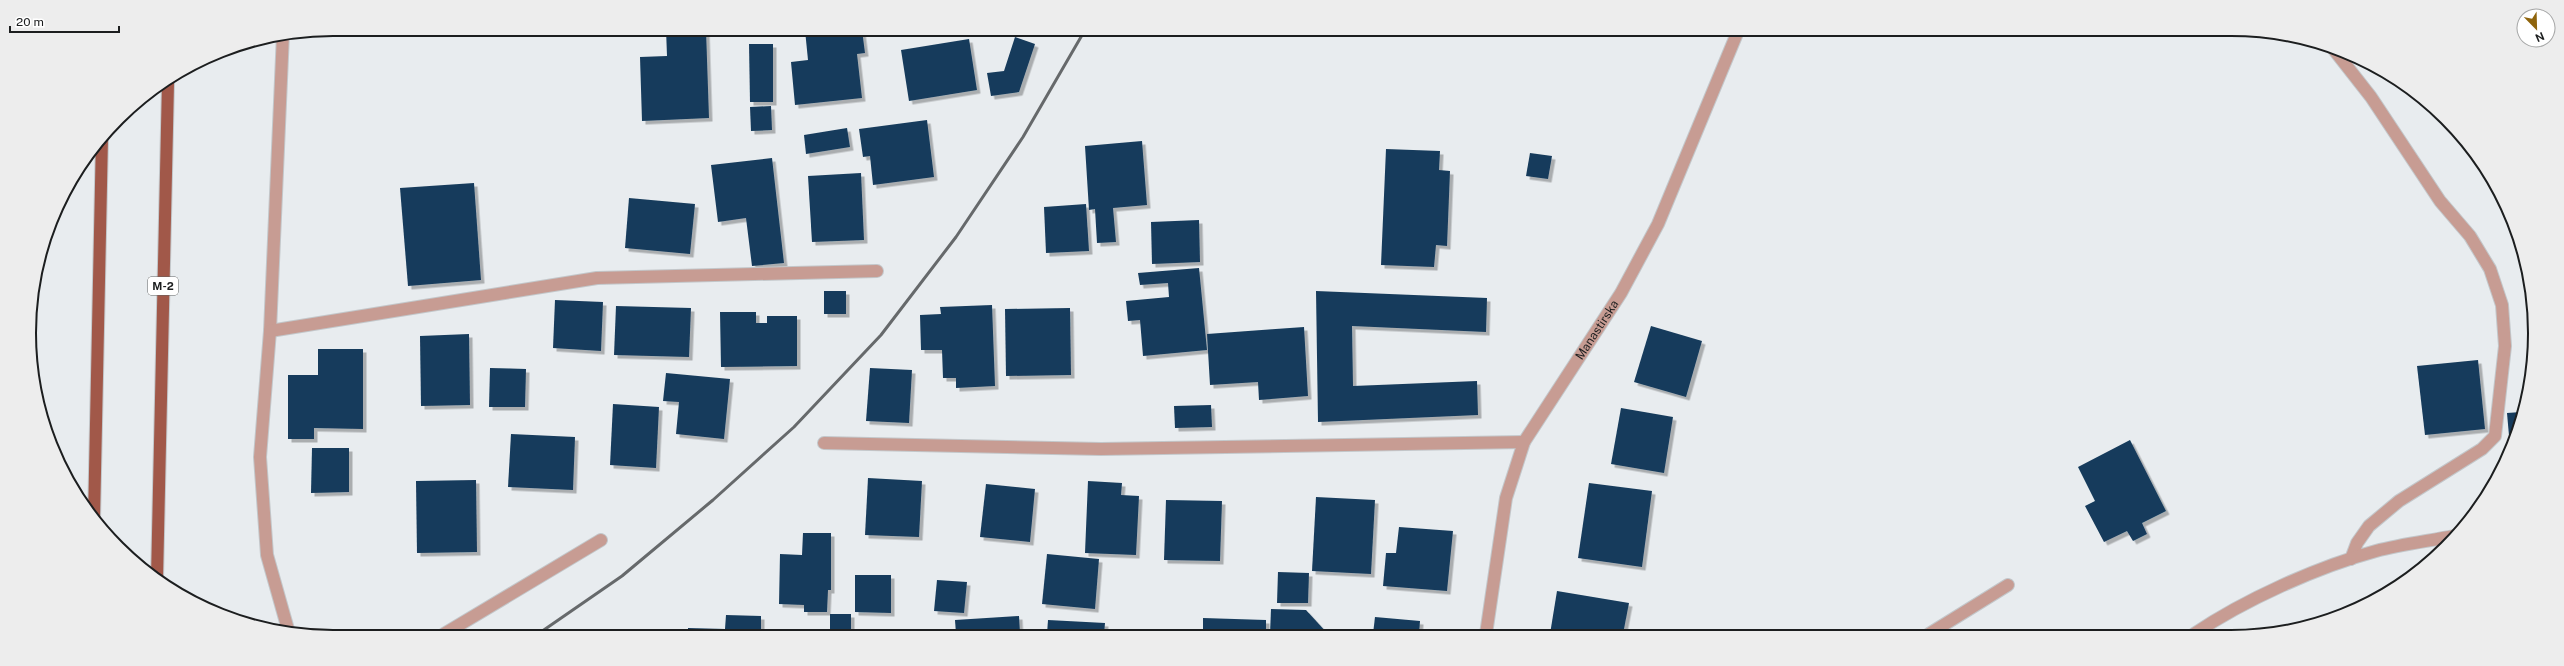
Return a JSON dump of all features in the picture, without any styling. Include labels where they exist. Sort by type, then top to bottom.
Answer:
[{"type":"main road","name":"M-2","points":[[157,572],[168,86]]},
{"type":"main road","points":[[94,510],[102,146]]},
{"type":"street","name":"Manastirska","points":[[1487,630],[1506,498],[1524,442],[1621,293],[1658,224],[1736,36]]},
{"type":"street","points":[[283,41],[270,331],[260,457],[267,555],[287,626]]},
{"type":"street","points":[[2340,57],[2371,97],[2440,201],[2470,236],[2490,269],[2502,305],[2505,346],[2495,436],[2482,449],[2399,501],[2369,526],[2357,543],[2351,559]]},
{"type":"street","points":[[270,331],[597,278],[877,271]]},
{"type":"street","points":[[824,443],[1101,449],[1524,442]]},
{"type":"street","points":[[2201,630],[2268,592],[2351,559],[2377,550],[2446,537]]},
{"type":"street","points":[[451,630],[601,540]]},
{"type":"street","points":[[1935,630],[2008,585]]},
{"type":"building","points":[[666,36],[706,36],[709,118],[642,121],[640,57],[667,56]]},
{"type":"building","points":[[806,36],[863,36],[865,53],[857,54],[862,98],[795,105],[791,62],[808,60]]},
{"type":"building","points":[[1015,37],[1035,44],[1019,92],[991,96],[987,73],[1004,71]]},
{"type":"building","points":[[969,39],[977,90],[909,101],[901,50]]},
{"type":"building","points":[[749,44],[773,44],[773,102],[750,102]]},
{"type":"building","points":[[771,106],[772,130],[751,131],[750,107]]},
{"type":"building","points":[[927,120],[934,177],[873,185],[870,156],[863,157],[859,129]]},
{"type":"building","points":[[847,128],[850,147],[806,154],[804,135]]},
{"type":"building","points":[[1142,141],[1147,205],[1113,208],[1116,242],[1097,243],[1095,209],[1089,210],[1085,146]]},
{"type":"building","points":[[1386,149],[1440,151],[1439,170],[1450,171],[1447,246],[1436,245],[1434,267],[1381,265]]},
{"type":"building","points":[[1530,153],[1552,156],[1548,179],[1526,176]]},
{"type":"building","points":[[772,158],[784,263],[752,266],[746,218],[718,222],[711,165]]},
{"type":"building","points":[[861,173],[864,240],[812,242],[808,176]]},
{"type":"building","points":[[474,183],[481,280],[408,286],[400,188]]},
{"type":"building","points":[[629,198],[695,204],[690,254],[625,248]]},
{"type":"building","points":[[1086,204],[1089,251],[1046,253],[1044,207]]},
{"type":"building","points":[[1199,220],[1200,262],[1152,264],[1151,222]]},
{"type":"building","points":[[1199,268],[1207,350],[1143,356],[1140,320],[1128,321],[1126,301],[1169,297],[1168,283],[1140,285],[1138,273]]},
{"type":"building","points":[[824,291],[846,291],[846,314],[824,314]]},
{"type":"building","points":[[1316,291],[1487,298],[1486,332],[1352,326],[1353,386],[1477,381],[1478,415],[1318,422]]},
{"type":"building","points":[[555,300],[603,302],[601,351],[553,348]]},
{"type":"building","points":[[992,305],[995,386],[956,388],[956,378],[943,378],[942,350],[921,350],[920,315],[941,314],[940,307]]},
{"type":"building","points":[[616,306],[691,308],[689,357],[614,355]]},
{"type":"building","points":[[1070,308],[1071,375],[1006,376],[1005,309]]},
{"type":"building","points":[[720,312],[756,312],[756,323],[767,323],[767,316],[797,316],[797,366],[721,367]]},
{"type":"building","points":[[1651,326],[1702,341],[1686,397],[1634,382]]},
{"type":"building","points":[[1304,327],[1308,396],[1259,400],[1258,382],[1210,385],[1207,334]]},
{"type":"building","points":[[469,334],[470,405],[421,406],[420,336]]},
{"type":"building","points":[[318,349],[363,349],[363,429],[314,428],[314,439],[288,439],[288,375],[318,375]]},
{"type":"building","points":[[2478,360],[2485,429],[2425,435],[2417,366]]},
{"type":"building","points":[[490,368],[526,369],[525,407],[489,407]]},
{"type":"building","points":[[870,368],[912,370],[909,423],[866,421]]},
{"type":"building","points":[[666,373],[730,379],[724,439],[676,434],[679,402],[663,401]]},
{"type":"building","points":[[613,404],[659,407],[656,468],[610,465]]},
{"type":"building","points":[[1211,405],[1212,427],[1175,428],[1174,406]]},
{"type":"building","points":[[1621,408],[1673,417],[1664,473],[1611,464]]},
{"type":"building","points":[[2517,412],[2509,436],[2507,413]]},
{"type":"building","points":[[511,434],[575,437],[573,490],[508,487]]},
{"type":"building","points":[[2130,440],[2166,511],[2142,523],[2147,534],[2133,541],[2127,531],[2104,542],[2085,506],[2095,501],[2078,467]]},
{"type":"building","points":[[312,448],[349,448],[349,492],[311,493]]},
{"type":"building","points":[[868,478],[922,481],[919,537],[865,535]]},
{"type":"building","points":[[476,480],[477,552],[417,553],[416,481]]},
{"type":"building","points":[[1088,481],[1122,483],[1121,495],[1139,496],[1136,555],[1085,553]]},
{"type":"building","points":[[1589,483],[1652,491],[1642,567],[1578,558]]},
{"type":"building","points":[[986,484],[1035,489],[1030,542],[980,537]]},
{"type":"building","points":[[1316,497],[1375,500],[1371,574],[1312,571]]},
{"type":"building","points":[[1166,500],[1222,501],[1220,561],[1164,560]]},
{"type":"building","points":[[1399,527],[1453,531],[1447,591],[1383,586],[1386,553],[1396,553]]},
{"type":"building","points":[[803,533],[831,533],[831,590],[828,590],[827,612],[804,612],[804,605],[779,604],[780,554],[802,555]]},
{"type":"building","points":[[1047,554],[1099,559],[1095,609],[1042,604]]},
{"type":"building","points":[[1278,572],[1309,573],[1308,603],[1277,603]]},
{"type":"building","points":[[855,575],[891,575],[891,613],[855,612]]},
{"type":"building","points":[[937,580],[967,582],[964,613],[934,611]]},
{"type":"building","points":[[1557,591],[1629,603],[1624,630],[1551,630]]},
{"type":"building","points":[[1271,609],[1306,610],[1324,630],[1270,630]]},
{"type":"building","points":[[830,614],[851,614],[851,630],[830,630]]},
{"type":"building","points":[[726,615],[761,616],[761,630],[688,630],[688,628],[725,629]]},
{"type":"building","points":[[1019,616],[1020,630],[956,630],[955,620]]},
{"type":"building","points":[[1375,617],[1420,621],[1419,630],[1373,630]]},
{"type":"building","points":[[1203,618],[1266,620],[1266,630],[1203,630]]},
{"type":"building","points":[[1048,620],[1105,623],[1104,630],[1047,630]]},
{"type":"railway","points":[[544,630],[622,576],[713,500],[794,427],[881,335],[956,237],[1023,137],[1082,36]]}]
